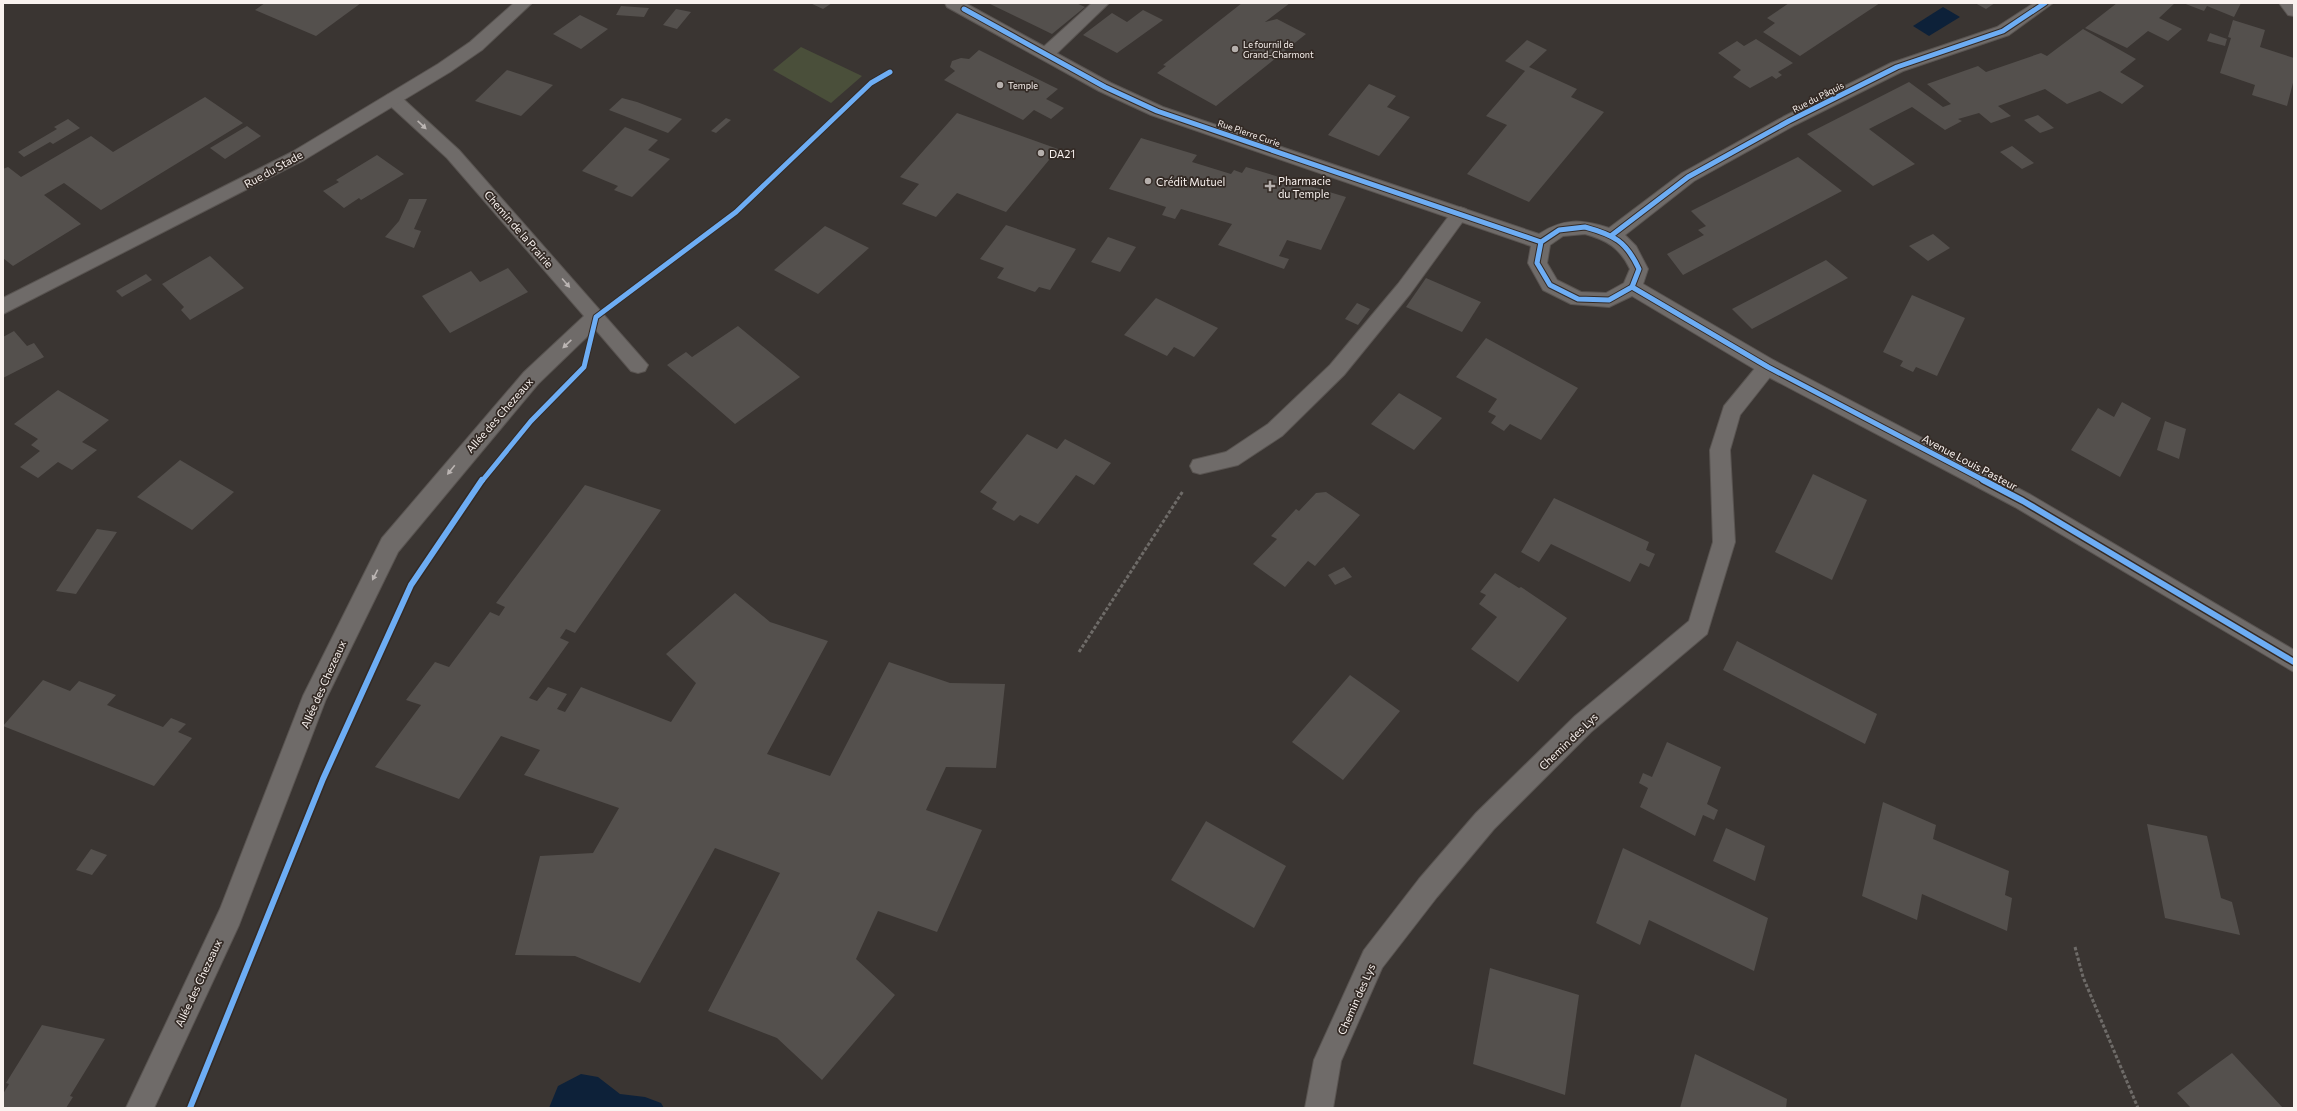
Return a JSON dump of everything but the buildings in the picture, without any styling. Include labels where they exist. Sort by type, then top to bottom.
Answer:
[{"type":"street","name":"Rue du Stade","points":[[3,307],[298,156],[476,46],[524,3]]},
{"type":"street","name":"Rue Pierre Curie","points":[[953,3],[1105,87],[1157,111],[1460,213],[1541,242]]},
{"type":"street","name":"Rue du Pâquis","points":[[1612,234],[1688,177],[1789,122],[1897,67],[2003,31],[2045,3]]},
{"type":"street","points":[[2287,3],[2294,11]]},
{"type":"street","name":"Chemin de la Prairie","points":[[393,98],[453,154],[638,365]]},
{"type":"street","points":[[1586,227],[1612,234],[1631,250],[1639,270],[1632,287],[1609,300],[1578,299],[1550,285],[1537,263],[1541,242],[1559,230],[1586,227]]},
{"type":"street","name":"Avenue Louis Pasteur","points":[[1632,287],[1768,367],[2023,501],[2294,662]]},
{"type":"street","name":"Allée des Chezeaux","points":[[140,1108],[230,916],[315,696],[390,545],[455,466],[531,378],[596,317]]},
{"type":"street","name":"Chemin des Lys","points":[[1319,1108],[1328,1060],[1373,959],[1428,888],[1485,821],[1583,724],[1699,627],[1724,542],[1720,450],[1731,412],[1768,367]]},
{"type":"lane","points":[[1046,54],[1101,3]]},
{"type":"lane","points":[[1200,466],[1231,459],[1274,430],[1337,370],[1404,289],[1460,213]]},
{"type":"path","points":[[596,317],[736,212],[871,83],[890,72]]},
{"type":"path","points":[[1080,652],[1200,466]]},
{"type":"path","points":[[314,800],[411,585],[441,540]]},
{"type":"path","points":[[2075,947],[2083,977],[2138,1108]]},
{"type":"path","points":[[190,1108],[243,976]]},
{"type":"green space","points":[[801,47],[862,76],[831,103],[773,70]]},
{"type":"water","points":[[1943,7],[1960,17],[1929,36],[1913,26]]},
{"type":"water","points":[[581,1074],[598,1077],[620,1094],[645,1097],[661,1103],[664,1108],[549,1108],[558,1086]]},
{"type":"cycle path","points":[[1612,235],[1688,177],[1789,121],[1897,67],[2003,31],[2045,3]]},
{"type":"cycle path","points":[[964,9],[1105,87],[1157,111],[1541,242]]},
{"type":"cycle path","points":[[190,1108],[323,779],[411,585],[489,470],[531,421],[584,367],[596,317],[736,212],[871,83],[890,72]]},
{"type":"cycle path","points":[[1585,227],[1605,233],[1619,240],[1629,251],[1639,269],[1632,287],[1609,300],[1578,299],[1550,285],[1537,263],[1541,242],[1559,230],[1585,227]]},
{"type":"cycle path","points":[[1632,287],[1768,367],[2023,501],[2294,662]]},
{"type":"place","name":"Le fournil de Grand-Charmont","points":[[1235,49]]},
{"type":"place","name":"Temple","points":[[1000,85]]},
{"type":"place","name":"DA21","points":[[1041,153]]},
{"type":"place","name":"Crédit Mutuel","points":[[1148,181]]},
{"type":"place","name":"Pharmacie du Temple","points":[[1270,186]]}]
